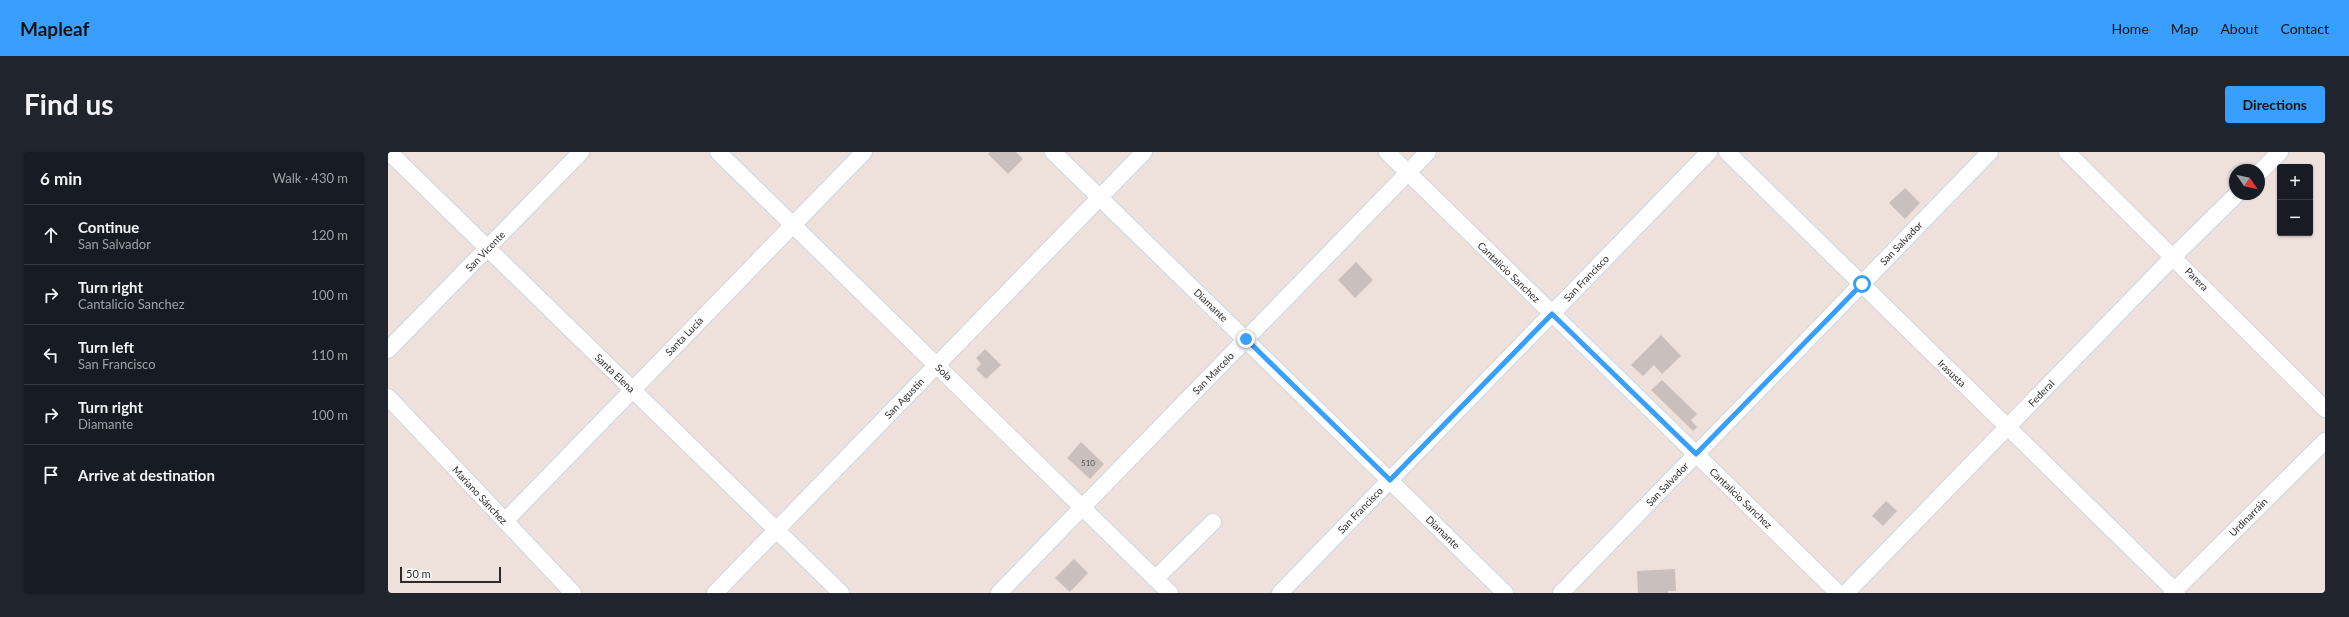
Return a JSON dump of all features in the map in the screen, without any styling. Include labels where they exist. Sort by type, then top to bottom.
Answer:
[{"type":"street","name":"Santa Elena","points":[[390,152],[841,593]]},
{"type":"street","name":"San Vicente","points":[[388,350],[581,152]]},
{"type":"street","name":"Sola","points":[[718,152],[1170,593]]},
{"type":"street","name":"Santa Lucía","points":[[505,521],[864,152]]},
{"type":"street","name":"Diamante","points":[[1054,152],[1505,593]]},
{"type":"street","name":"San Agustín","points":[[715,593],[1144,152]]},
{"type":"street","name":"Cantalicio Sanchez","points":[[1386,152],[1838,593]]},
{"type":"street","name":"San Marcelo","points":[[999,593],[1428,152]]},
{"type":"street","name":"San Francisco","points":[[1280,593],[1709,152]]},
{"type":"street","name":"Irasusta","points":[[1727,152],[2175,592]]},
{"type":"street","name":"San Salvador","points":[[1561,593],[1990,152]]},
{"type":"street","name":"Parera","points":[[2067,152],[2174,256],[2325,409]]},
{"type":"street","points":[[2265,167],[2280,152]]},
{"type":"street","name":"Federal","points":[[1846,593],[2174,256],[2231,200]]},
{"type":"street","name":"Mariano Sánchez","points":[[388,397],[573,593]]},
{"type":"street","name":"Urdinarráin","points":[[2175,592],[2325,441]]},
{"type":"street","points":[[1155,579],[1213,522]]},
{"type":"building","points":[[990,152],[1016,152],[1023,159],[1008,174],[988,154]]},
{"type":"building","points":[[1905,188],[1920,203],[1905,219],[1889,203]]},
{"type":"building","points":[[1356,262],[1373,280],[1355,298],[1338,280]]},
{"type":"building","points":[[1661,335],[1681,356],[1662,374],[1654,365],[1643,376],[1631,365]]},
{"type":"building","points":[[985,349],[1001,365],[986,379],[976,369],[981,364],[976,358]]},
{"type":"building","points":[[1662,380],[1697,414],[1691,420],[1697,427],[1693,431],[1651,390]]},
{"type":"building","points":[[1081,442],[1104,464],[1090,479],[1067,458]]},
{"type":"building","points":[[1886,501],[1897,511],[1883,526],[1872,516]]},
{"type":"building","points":[[1074,559],[1088,573],[1070,592],[1055,578]]},
{"type":"building","points":[[1675,569],[1676,591],[1668,591],[1668,593],[1638,593],[1637,571]]},
{"type":"route","points":[[1246,339],[1390,480],[1552,314],[1696,454],[1862,284]]}]
